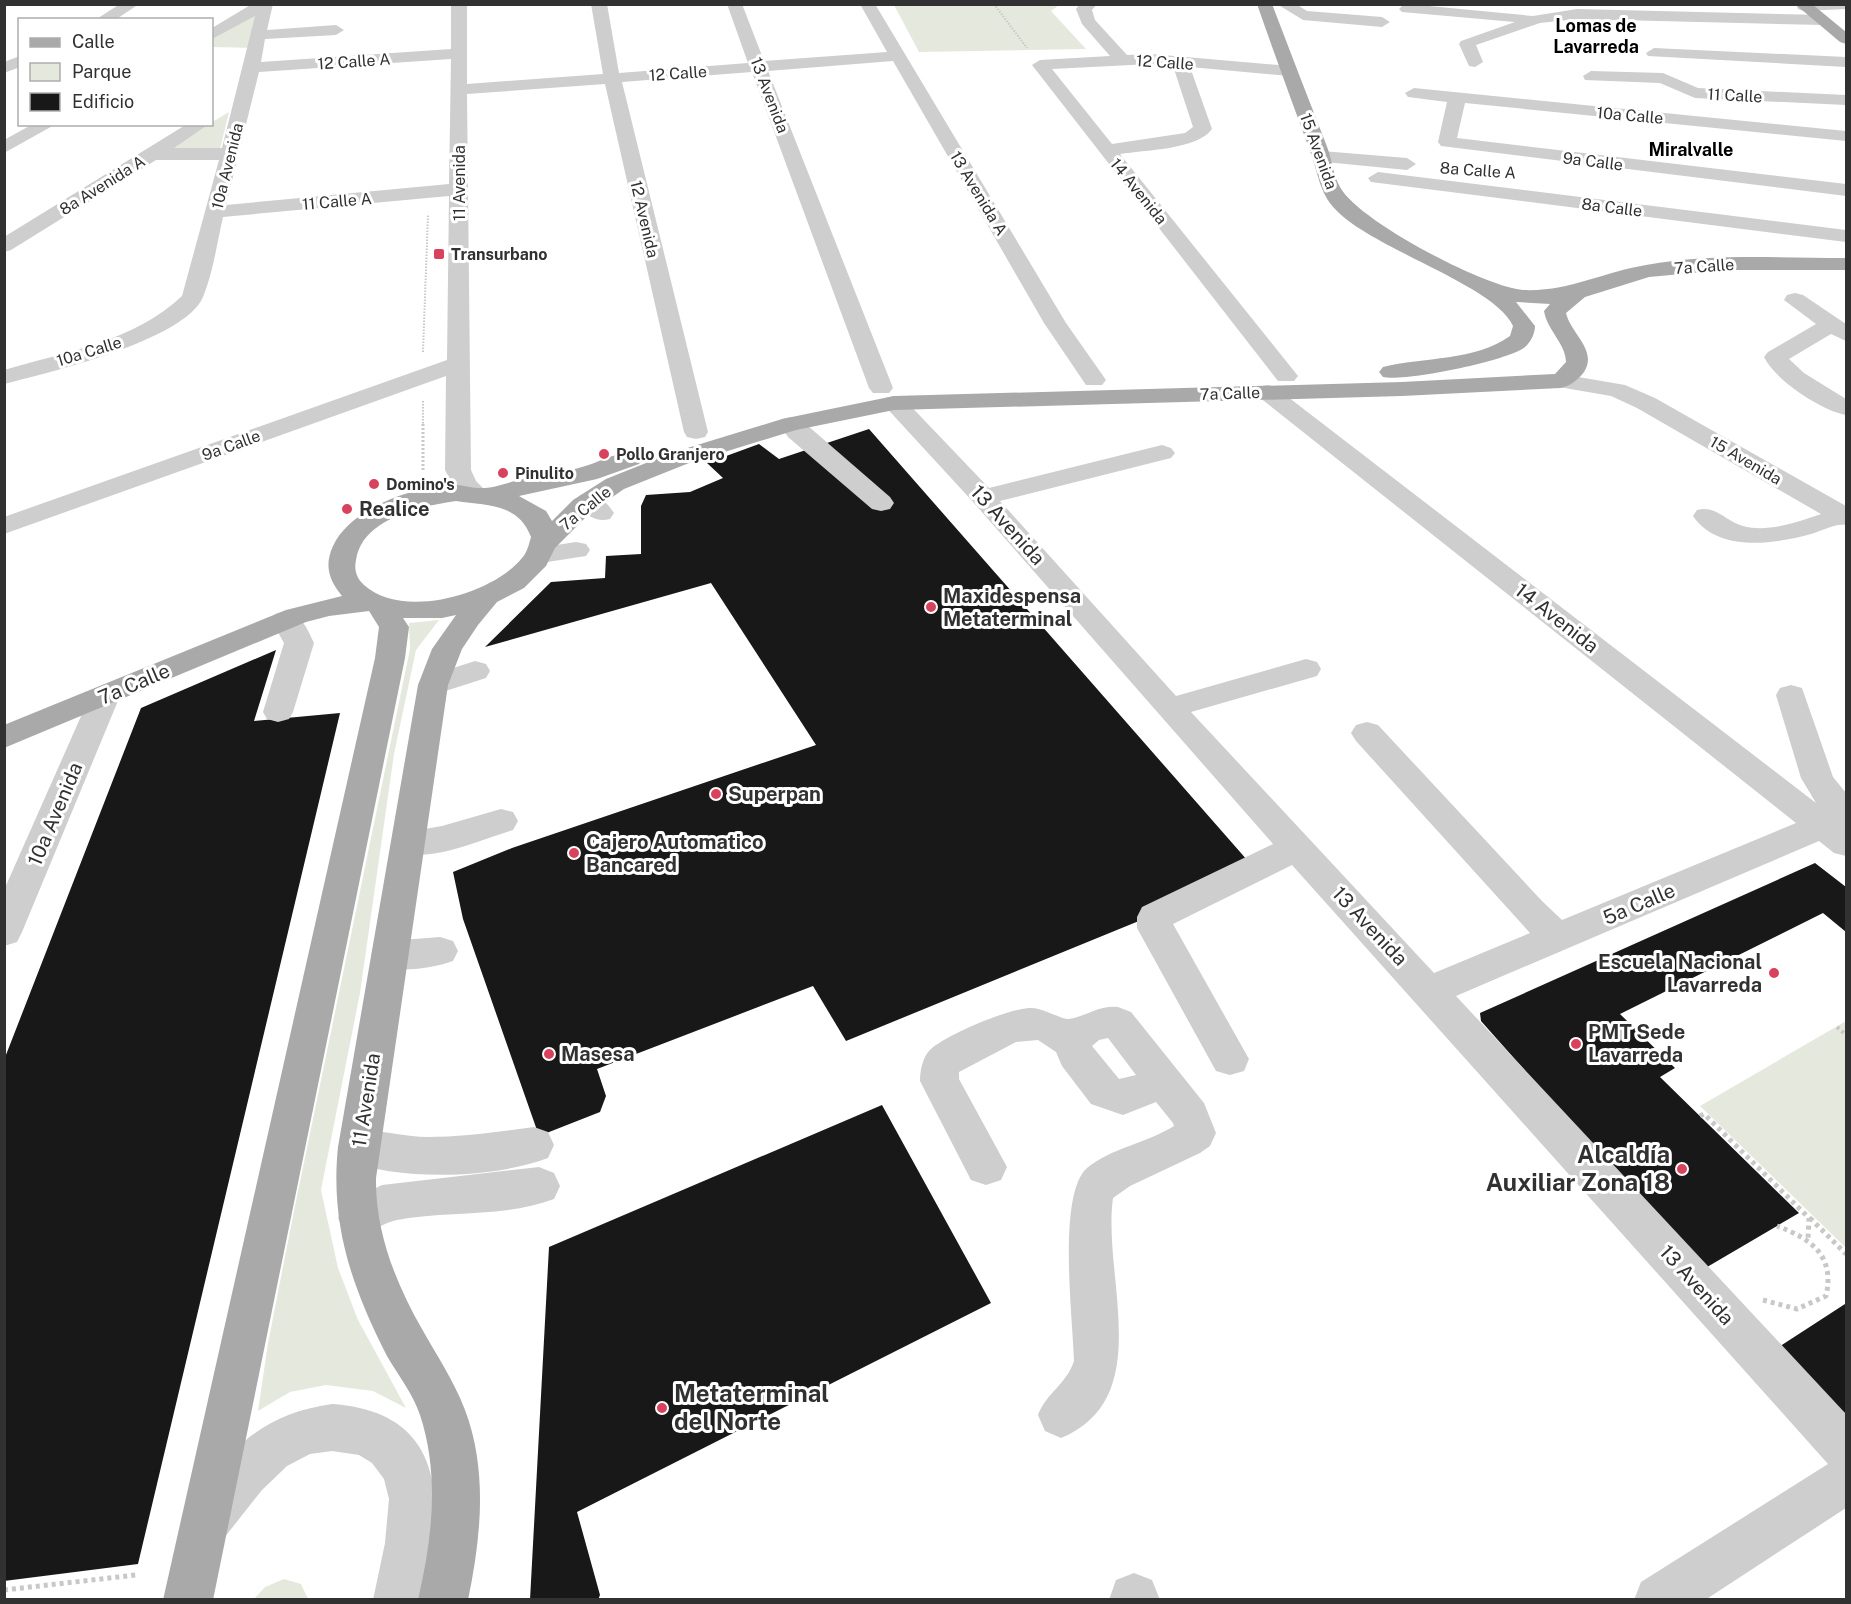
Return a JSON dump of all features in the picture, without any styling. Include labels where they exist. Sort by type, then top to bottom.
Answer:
[{"type":"main road","name":"15 Avenida","points":[[1264,4],[1322,157],[1329,186],[1341,204],[1360,220],[1447,270],[1488,290]]},
{"type":"main road","points":[[1802,5],[1846,39]]},
{"type":"main road","name":"7a Calle","points":[[483,494],[588,474],[696,432],[791,404],[1094,380],[1453,387],[1571,369],[1555,311],[1577,292],[1647,271],[1683,266],[1846,264]]},
{"type":"main road","points":[[1488,290],[1520,296],[1551,297],[1577,292]]},
{"type":"main road","name":"7a Calle","points":[[543,549],[595,507],[615,484],[680,458],[887,395],[1277,384],[1394,372],[1466,359],[1516,343],[1523,335],[1524,326],[1518,317],[1488,290]]},
{"type":"main road","points":[[1503,347],[1542,351],[1562,359],[1571,369]]},
{"type":"main road","points":[[188,1599],[390,658],[394,627],[375,604],[353,591],[343,578],[340,564],[344,550],[354,535],[387,511],[436,495],[483,494],[514,501],[532,511],[543,525],[543,549],[531,569],[512,585],[485,599],[450,608],[414,611],[375,604]]},
{"type":"main road","name":"7a Calle","points":[[290,618],[328,594],[343,578]]},
{"type":"main road","name":"11 Avenida","points":[[447,1584],[456,1520],[457,1474],[450,1440],[442,1411],[428,1381],[407,1346],[378,1286],[358,1218],[354,1186],[358,1147],[433,685],[439,662],[450,642],[485,599]]},
{"type":"main road","name":"7a Calle","points":[[4,737],[290,618],[335,606],[375,604]]},
{"type":"street","points":[[106,18],[132,4]]},
{"type":"street","points":[[213,33],[264,4]]},
{"type":"street","name":"10a Avenida","points":[[170,319],[192,298],[245,97],[249,68],[264,4]]},
{"type":"street","name":"11 Avenida","points":[[458,470],[459,4]]},
{"type":"street","name":"12 Avenida","points":[[599,4],[612,78],[696,432]]},
{"type":"street","name":"13 Avenida","points":[[734,4],[887,395],[983,497],[1169,708],[1846,1448]]},
{"type":"street","name":"13 Avenida A","points":[[867,4],[1055,323],[1094,380]]},
{"type":"street","points":[[1090,4],[1084,9],[1088,21],[1121,59]]},
{"type":"street","points":[[1284,4],[1303,15],[1382,22]]},
{"type":"street","points":[[1685,4],[1697,15]]},
{"type":"street","points":[[1802,5],[1846,5]]},
{"type":"street","points":[[1407,9],[1538,19]]},
{"type":"street","points":[[1475,62],[1467,44],[1470,42],[1538,19],[1577,14],[1697,15],[1823,20]]},
{"type":"street","points":[[256,40],[336,30]]},
{"type":"street","points":[[213,41],[323,41]]},
{"type":"street","name":"12 Calle A","points":[[249,68],[459,53]]},
{"type":"street","points":[[1654,53],[1846,62]]},
{"type":"street","name":"12 Calle","points":[[459,90],[898,56]]},
{"type":"street","name":"12 Calle","points":[[1040,65],[1121,59],[1289,71]]},
{"type":"street","points":[[4,68],[18,62]]},
{"type":"street","points":[[1106,150],[1180,140],[1198,134],[1203,129],[1180,63]]},
{"type":"street","name":"14 Avenida","points":[[1040,65],[1106,150],[1277,384],[1841,824]]},
{"type":"street","name":"11 Calle","points":[[1591,76],[1663,78],[1695,93],[1846,100]]},
{"type":"street","name":"10a Calle","points":[[1414,93],[1846,136]]},
{"type":"street","points":[[220,112],[245,97]]},
{"type":"street","name":"9a Calle","points":[[1457,98],[1447,142],[1846,190]]},
{"type":"street","points":[[4,148],[43,126]]},
{"type":"street","name":"8a Avenida A","points":[[4,246],[197,126]]},
{"type":"street","points":[[150,155],[230,154]]},
{"type":"street","name":"8a Calle A","points":[[1322,157],[1445,167]]},
{"type":"street","points":[[1549,174],[1633,166]]},
{"type":"street","name":"8a Calle","points":[[1378,178],[1846,236]]},
{"type":"street","name":"11 Calle A","points":[[215,212],[459,189]]},
{"type":"street","points":[[1795,300],[1839,329]]},
{"type":"street","name":"10a Calle","points":[[4,377],[136,336],[170,319]]},
{"type":"street","points":[[1839,329],[1776,357],[1777,363],[1846,408]]},
{"type":"street","name":"9a Calle","points":[[4,526],[458,364]]},
{"type":"street","name":"15 Avenida","points":[[1571,369],[1646,403]]},
{"type":"street","name":"15 Avenida","points":[[1571,369],[1646,403],[1844,516]]},
{"type":"street","points":[[791,424],[811,445],[881,502]]},
{"type":"street","points":[[983,497],[1162,453]]},
{"type":"street","points":[[436,495],[458,470],[465,485],[483,494]]},
{"type":"street","points":[[1706,516],[1731,532],[1758,535],[1782,533],[1844,516]]},
{"type":"street","points":[[543,549],[576,550]]},
{"type":"street","points":[[278,712],[298,643],[290,618]]},
{"type":"street","points":[[1169,708],[1306,669]]},
{"type":"street","points":[[433,685],[475,671]]},
{"type":"street","points":[[1791,695],[1817,778],[1841,824]]},
{"type":"street","name":"10a Avenida","points":[[4,932],[105,696]]},
{"type":"street","points":[[1367,733],[1529,911],[1559,938]]},
{"type":"street","points":[[408,843],[442,838],[501,821]]},
{"type":"street","name":"5a Calle","points":[[1430,991],[1841,824]]},
{"type":"street","points":[[1230,1059],[1155,928],[1155,917],[1297,848]]},
{"type":"street","points":[[389,955],[440,951]]},
{"type":"street","points":[[1060,1415],[1086,1393],[1097,1361],[1090,1222],[1098,1185],[1116,1174],[1186,1142],[1196,1133],[1190,1115],[1118,1023],[1105,1021],[1075,1035],[1071,1042]]},
{"type":"street","points":[[986,1167],[940,1081],[939,1070],[945,1060],[1009,1028],[1028,1023],[1043,1025],[1071,1042],[1076,1055],[1105,1092],[1123,1098],[1163,1081]]},
{"type":"street","points":[[358,1147],[406,1155],[467,1156],[534,1145]]},
{"type":"street","points":[[358,1218],[382,1204],[399,1200],[477,1195],[539,1186]]},
{"type":"street","points":[[204,1525],[267,1450],[290,1436],[329,1426],[364,1430],[382,1441],[399,1460],[411,1487],[411,1527],[398,1599]]},
{"type":"street","points":[[1659,1599],[1846,1480]]},
{"type":"street","points":[[412,1599],[447,1584]]},
{"type":"path","points":[[994,4],[1040,65]]},
{"type":"path","points":[[423,377],[423,473],[436,495]]},
{"type":"path","points":[[1837,1027],[1846,1035]]},
{"type":"path","points":[[1700,1116],[1704,1114],[1846,1254]]},
{"type":"path","points":[[1808,1239],[1809,1218]]},
{"type":"path","points":[[1753,1298],[1797,1309],[1826,1296],[1832,1279],[1825,1260],[1808,1239],[1777,1226]]},
{"type":"path","points":[[4,1590],[136,1575]]},
{"type":"green space","points":[[264,5],[254,48],[213,47],[213,33]]},
{"type":"green space","points":[[894,5],[1059,5],[1051,11],[1086,49],[919,52]]},
{"type":"green space","points":[[229,112],[220,149],[166,150],[206,126],[213,126],[213,122]]},
{"type":"green space","points":[[439,620],[416,650],[394,754],[360,993],[321,1190],[338,1268],[358,1320],[406,1408],[373,1391],[326,1385],[290,1392],[258,1411],[268,1343],[295,1206],[410,649],[409,623]]},
{"type":"green space","points":[[1846,1021],[1846,1248],[1700,1106]]},
{"type":"green space","points":[[284,1579],[301,1584],[308,1599],[254,1599],[265,1587]]},
{"type":"building","points":[[869,429],[1255,869],[1156,914],[846,1041],[813,986],[597,1069],[606,1096],[600,1112],[539,1136],[463,919],[453,872],[512,848],[816,745],[711,583],[485,647],[551,582],[605,578],[606,556],[641,554],[641,506],[646,495],[690,492],[723,478],[707,463],[759,444],[779,459]]},
{"type":"building","points":[[276,650],[254,721],[340,713],[138,1564],[4,1581],[4,1060],[141,708]]},
{"type":"building","points":[[1815,863],[1846,887],[1846,932],[1823,913],[1620,1014],[1675,1068],[1660,1077],[1799,1213],[1702,1270],[1481,1021],[1480,1013]]},
{"type":"building","name":"Metaterminal del Norte","points":[[882,1105],[991,1303],[577,1512],[600,1595],[598,1600],[530,1600],[549,1247]]},
{"type":"building","points":[[1846,1305],[1846,1427],[1774,1350]]},
{"type":"place","name":"Transurbano","points":[[439,254]]},
{"type":"place","name":"Pollo Granjero","points":[[604,454]]},
{"type":"place","name":"Pinulito","points":[[503,473]]},
{"type":"place","name":"Domino's","points":[[374,484]]},
{"type":"place","name":"Realice","points":[[347,509]]},
{"type":"place","name":"Maxidespensa Metaterminal","points":[[931,607]]},
{"type":"place","name":"Superpan","points":[[716,794]]},
{"type":"place","name":"Cajero Automatico Bancared","points":[[574,853]]},
{"type":"place","name":"Escuela Nacional Lavarreda","points":[[1774,973]]},
{"type":"place","name":"PMT Sede Lavarreda","points":[[1576,1044]]},
{"type":"place","name":"Masesa","points":[[549,1054]]},
{"type":"place","name":"Alcaldía Auxiliar Zona 18","points":[[1682,1169]]},
{"type":"place","name":"Metaterminal del Norte","points":[[662,1408]]},
{"type":"district","name":"Lomas de Lavarreda","points":[[1596,36]]},
{"type":"district","name":"Miralvalle","points":[[1691,150]]}]
